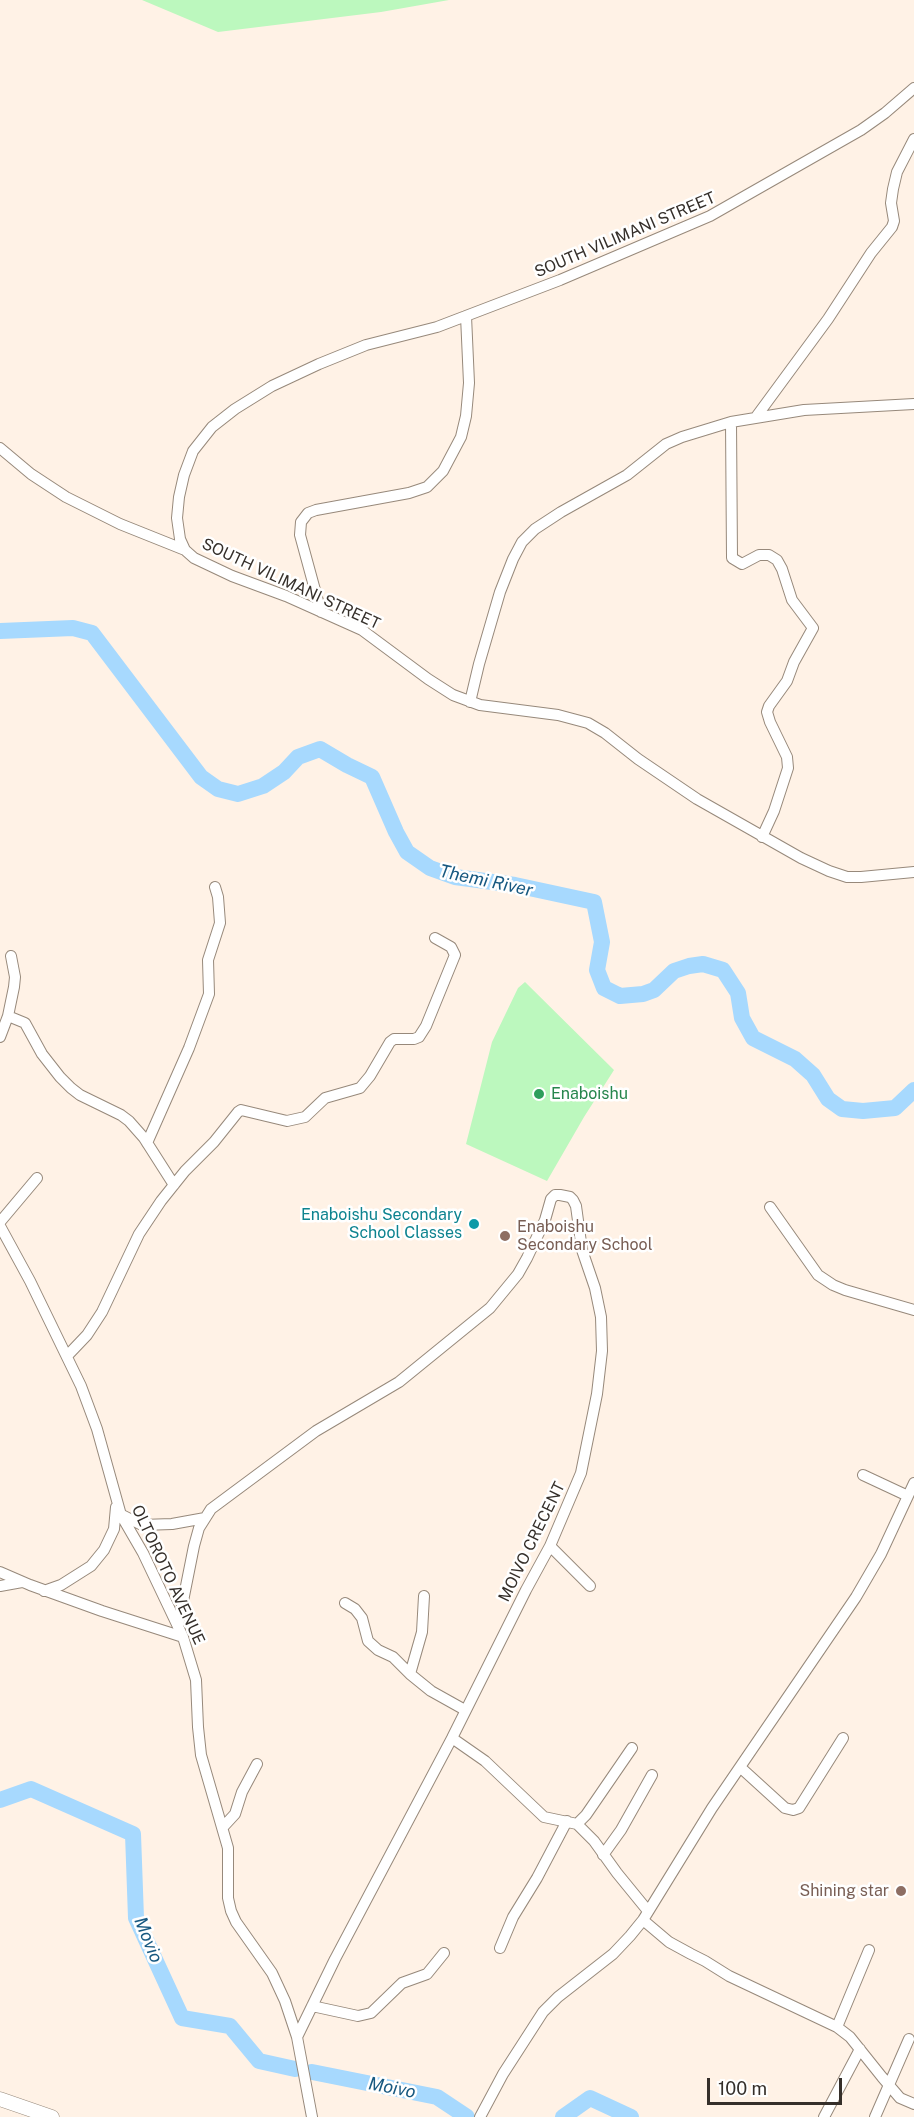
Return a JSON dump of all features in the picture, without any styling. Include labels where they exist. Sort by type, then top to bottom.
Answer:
[{"type":"street","name":"SOUTH VILIMANI STREET","points":[[914,88],[861,130],[710,216],[560,280],[437,327],[366,345],[272,386],[235,409],[212,427],[193,451],[179,497],[177,519],[180,539],[185,550],[207,565],[286,596],[362,630],[453,695],[480,705],[558,715],[588,723],[678,787],[762,837],[813,864],[847,876],[877,877],[914,872]]},
{"type":"street","points":[[756,417],[828,319],[871,253],[892,228],[894,221],[891,202],[897,172],[914,139]]},
{"type":"street","points":[[321,612],[300,535],[301,522],[308,513],[316,510],[409,493],[427,487],[443,471],[460,437],[466,416],[469,383],[466,316]]},
{"type":"street","points":[[470,702],[500,592],[522,542],[535,529],[627,475],[666,444],[731,422],[804,410],[914,404]]},
{"type":"street","points":[[731,422],[732,558],[742,564],[759,555],[770,555],[777,560],[792,600],[813,628],[797,655],[787,681],[769,706],[767,717],[787,758],[788,768],[774,811],[762,837]]},
{"type":"street","points":[[0,448],[31,474],[66,497],[120,524],[185,550]]},
{"type":"street","points":[[147,1143],[189,1048],[209,994],[208,960],[220,922],[219,897],[215,887]]},
{"type":"street","points":[[67,1356],[87,1335],[102,1312],[139,1234],[174,1185],[214,1143],[238,1112],[241,1110],[287,1121],[305,1117],[325,1098],[360,1088],[394,1039],[419,1037],[426,1026],[455,955],[451,947],[435,938]]},
{"type":"street","points":[[0,1037],[8,1016],[15,977],[11,956]]},
{"type":"street","points":[[8,1016],[25,1023],[42,1054],[71,1088],[98,1105],[121,1115],[147,1143],[174,1185]]},
{"type":"street","points":[[0,1224],[37,1178]]},
{"type":"street","name":"MOIVO CRECENT","points":[[181,1631],[194,1546],[205,1518],[212,1509],[316,1431],[399,1382],[490,1308],[518,1274],[536,1242],[551,1199],[560,1195],[570,1197],[576,1206],[582,1250],[595,1288],[601,1317],[602,1351],[597,1394],[581,1473],[550,1546],[452,1738],[334,1959],[297,2037]]},
{"type":"street","points":[[770,1208],[818,1275],[845,1290],[914,1310]]},
{"type":"street","name":"OLTOROTO AVENUE","points":[[0,1224],[89,1404],[121,1515],[143,1553],[181,1631],[196,1680],[201,1755],[228,1848],[228,1898],[231,1911],[236,1922],[272,1973],[285,2001],[297,2037],[312,2117]]},
{"type":"street","points":[[863,1475],[908,1496]]},
{"type":"street","points":[[480,2117],[503,2074],[543,2012],[558,1997],[613,1954],[646,1915],[711,1808],[856,1597],[881,1554],[914,1483]]},
{"type":"street","points":[[44,1590],[61,1585],[82,1572],[91,1566],[105,1550],[114,1529],[117,1501]]},
{"type":"street","points":[[121,1515],[142,1525],[172,1524],[205,1518]]},
{"type":"street","points":[[550,1546],[590,1586]]},
{"type":"street","points":[[0,1572],[111,1614],[181,1631]]},
{"type":"street","points":[[0,1586],[22,1582]]},
{"type":"street","points":[[410,1674],[422,1632],[424,1596]]},
{"type":"street","points":[[345,1604],[355,1609],[362,1618],[368,1641],[378,1650],[393,1657],[431,1691],[465,1710]]},
{"type":"street","points":[[452,1738],[485,1761],[544,1817],[572,1823],[594,1841],[646,1915],[669,1942],[705,1960],[729,1976],[837,2027],[850,2037],[900,2098],[914,2104]]},
{"type":"street","points":[[740,1767],[785,1808],[793,1810],[799,1808],[843,1738]]},
{"type":"street","points":[[500,1948],[513,1917],[572,1823],[586,1815],[632,1749]]},
{"type":"street","points":[[223,1827],[235,1814],[242,1792],[257,1764]]},
{"type":"street","points":[[603,1855],[621,1830],[652,1775]]},
{"type":"street","points":[[837,2027],[869,1950]]},
{"type":"street","points":[[312,2006],[358,2016],[371,2013],[402,1983],[421,1977],[432,1970],[444,1953]]},
{"type":"street","points":[[875,2117],[909,2039]]},
{"type":"street","points":[[824,2117],[860,2049]]},
{"type":"street","points":[[1,2101],[52,2117]]},
{"type":"green space","points":[[142,0],[449,0],[381,12],[218,32]]},
{"type":"green space","name":"Enaboishu","points":[[525,982],[614,1070],[547,1181],[466,1144],[492,1042],[518,988]]},
{"type":"waterway","name":"Themi River","points":[[0,631],[73,628],[92,633],[201,777],[218,789],[238,794],[263,786],[284,772],[298,757],[320,749],[372,777],[407,852],[430,868],[455,877],[515,885],[594,902],[602,942],[597,970],[604,988],[620,996],[643,994],[654,990],[674,971],[689,966],[703,964],[723,970],[738,993],[742,1018],[753,1038],[795,1059],[813,1075],[828,1099],[842,1109],[863,1111],[895,1108],[914,1090]]},
{"type":"waterway","name":"Movio","points":[[0,1800],[31,1789],[133,1834],[136,1918],[182,2018],[230,2026],[259,2061],[295,2069]]},
{"type":"waterway","name":"Moivo","points":[[312,2072],[437,2097],[467,2117]]},
{"type":"waterway","name":"Moivo","points":[[563,2117],[590,2098],[631,2117]]},
{"type":"place","name":"Enaboishu","points":[[539,1094]]},
{"type":"place","name":"Enaboishu Secondary School Classes","points":[[474,1224]]},
{"type":"place","name":"Enaboishu Secondary School","points":[[505,1236]]},
{"type":"place","name":"Shining star","points":[[901,1891]]}]
